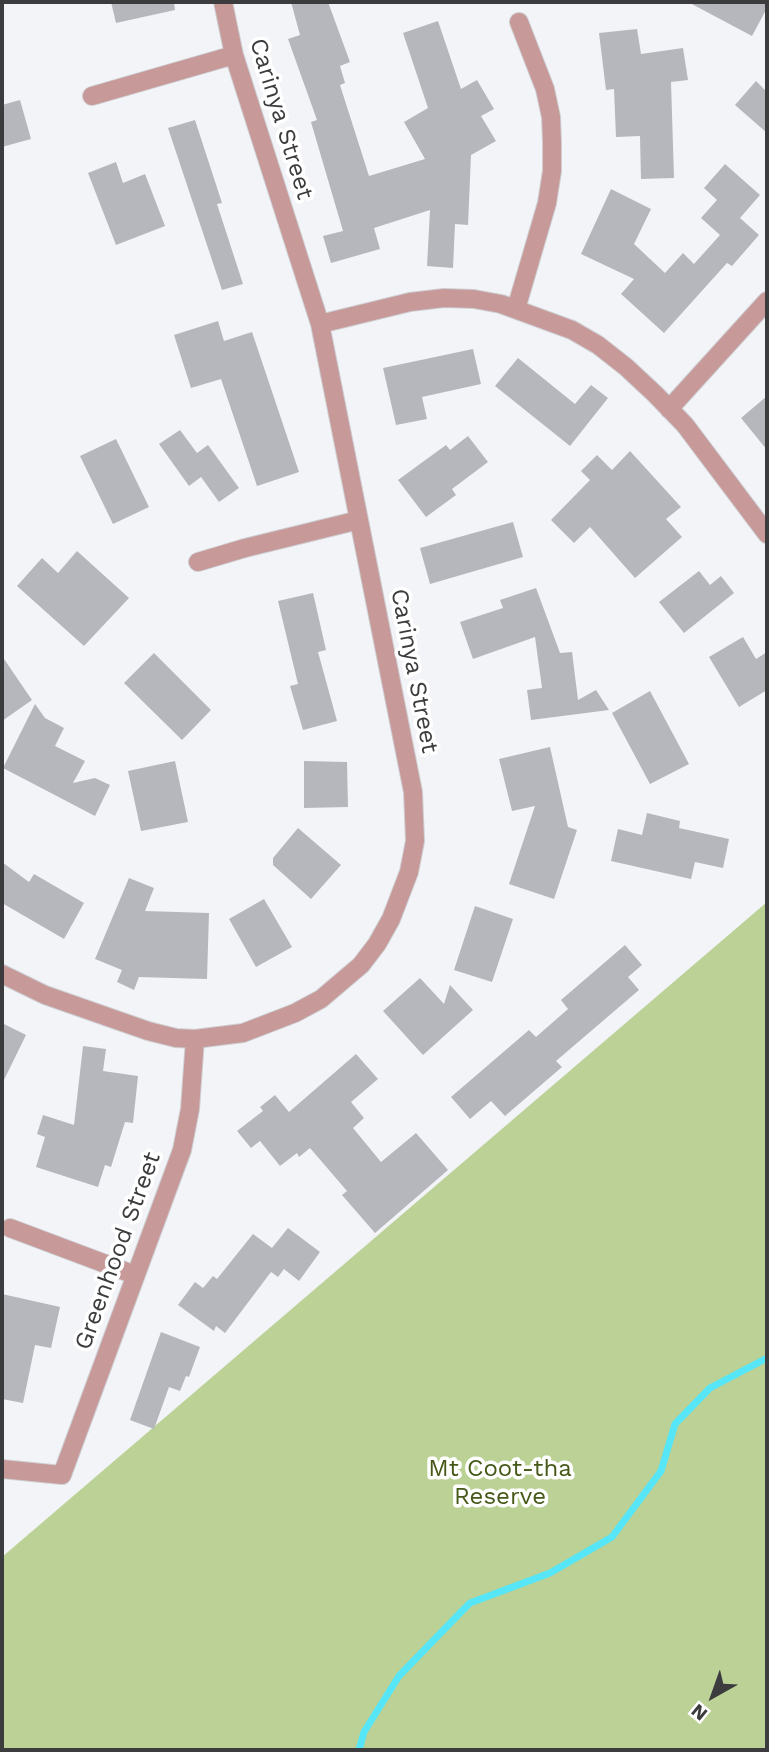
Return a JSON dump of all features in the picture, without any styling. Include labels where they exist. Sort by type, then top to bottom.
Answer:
[{"type":"street","name":"Carinya Street","points":[[2,974],[45,995],[148,1031],[195,1040],[243,1033],[263,1027],[321,999],[361,965],[377,944],[401,898],[409,872],[415,841],[413,792],[320,324],[234,55],[223,2]]},
{"type":"street","points":[[516,309],[547,203],[552,171],[551,117],[545,89],[519,22]]},
{"type":"street","points":[[92,96],[234,55]]},
{"type":"street","points":[[320,324],[410,302],[444,298],[474,299],[516,309],[572,330],[598,345],[626,367],[685,425],[767,534]]},
{"type":"street","points":[[669,409],[767,302]]},
{"type":"street","points":[[198,562],[359,520]]},
{"type":"street","name":"Greenhood Street","points":[[2,1469],[62,1475],[184,1141],[190,1109],[195,1040]]},
{"type":"street","points":[[10,1228],[135,1275]]},
{"type":"green space","name":"Mt Coot-tha Reserve","points":[[767,902],[767,1750],[2,1750],[2,1557]]},
{"type":"building","points":[[111,2],[174,2],[175,10],[116,23]]},
{"type":"building","points":[[291,2],[328,2],[350,62],[340,66],[345,83],[340,85],[369,176],[425,159],[404,122],[428,108],[403,33],[438,21],[461,89],[477,80],[494,109],[481,116],[496,141],[471,155],[468,225],[455,224],[453,268],[427,266],[430,210],[374,228],[380,249],[331,263],[323,236],[343,231],[311,122],[317,120],[288,39],[300,35]]},
{"type":"building","points":[[688,2],[767,2],[767,8],[752,36]]},
{"type":"building","points":[[637,29],[641,54],[683,48],[688,80],[671,82],[674,178],[641,179],[640,136],[616,137],[614,89],[606,90],[599,33]]},
{"type":"building","points":[[756,81],[767,92],[767,133],[735,105]]},
{"type":"building","points":[[20,100],[31,139],[2,147],[2,105]]},
{"type":"building","points":[[195,120],[222,203],[217,204],[243,284],[222,290],[168,128]]},
{"type":"building","points":[[116,162],[123,183],[145,174],[165,226],[116,245],[88,173]]},
{"type":"building","points":[[725,164],[760,195],[740,218],[759,235],[732,266],[727,263],[664,333],[621,294],[634,279],[581,254],[611,189],[651,209],[634,244],[665,273],[683,253],[694,264],[720,235],[701,218],[717,200],[704,188]]},
{"type":"building","points":[[218,321],[224,341],[252,332],[299,472],[257,486],[221,379],[191,388],[174,335]]},
{"type":"building","points":[[473,349],[481,384],[422,397],[427,419],[396,425],[383,368]]},
{"type":"building","points":[[518,358],[575,404],[591,385],[608,398],[570,446],[495,386]]},
{"type":"building","points":[[767,396],[767,450],[741,418]]},
{"type":"building","points":[[180,430],[197,453],[208,445],[239,488],[219,502],[201,477],[189,486],[159,444]]},
{"type":"building","points":[[468,436],[488,462],[452,489],[456,495],[426,517],[398,480],[446,445],[450,450]]},
{"type":"building","points":[[116,439],[149,507],[113,524],[80,456]]},
{"type":"building","points":[[630,451],[681,507],[666,519],[682,537],[635,578],[590,527],[574,543],[551,520],[590,480],[581,471],[597,455],[612,470]]},
{"type":"building","points":[[513,522],[523,557],[430,584],[420,548]]},
{"type":"building","points":[[77,551],[129,598],[84,646],[17,586],[42,558],[58,573]]},
{"type":"building","points":[[699,571],[710,585],[721,576],[734,593],[684,633],[659,602]]},
{"type":"building","points":[[536,588],[560,653],[572,652],[578,700],[596,690],[609,710],[531,720],[527,690],[542,688],[535,637],[473,659],[460,622],[503,608],[500,600]]},
{"type":"building","points":[[313,593],[326,650],[318,652],[337,721],[303,730],[290,686],[298,684],[278,601]]},
{"type":"building","points":[[743,637],[756,659],[767,652],[767,690],[739,707],[709,657]]},
{"type":"building","points":[[154,653],[211,710],[182,740],[124,683]]},
{"type":"building","points":[[2,656],[32,700],[2,721]]},
{"type":"building","points":[[650,691],[689,764],[650,784],[612,713]]},
{"type":"building","points":[[35,704],[45,718],[64,728],[55,746],[85,761],[73,783],[95,778],[110,785],[95,816],[3,768]]},
{"type":"building","points":[[550,747],[568,827],[577,830],[554,899],[509,884],[535,806],[512,811],[499,759]]},
{"type":"building","points":[[175,761],[188,822],[141,831],[128,771]]},
{"type":"building","points":[[304,761],[347,762],[348,807],[304,808]]},
{"type":"building","points":[[647,813],[680,821],[679,828],[729,839],[723,868],[695,862],[691,879],[611,861],[618,829],[642,835]]},
{"type":"building","points":[[298,828],[341,865],[311,899],[273,865],[273,858]]},
{"type":"building","points":[[2,862],[29,882],[34,874],[84,903],[64,939],[2,903]]},
{"type":"building","points":[[129,878],[154,888],[145,911],[209,913],[207,979],[139,977],[134,990],[117,982],[122,970],[95,959]]},
{"type":"building","points":[[264,899],[292,947],[256,967],[229,919]]},
{"type":"building","points":[[475,906],[513,919],[492,982],[454,970]]},
{"type":"building","points":[[625,945],[642,965],[628,977],[639,990],[556,1061],[562,1067],[505,1116],[491,1101],[470,1119],[451,1097],[529,1030],[536,1037],[568,1009],[561,1000]]},
{"type":"building","points":[[420,978],[444,1004],[450,985],[473,1010],[423,1055],[383,1011]]},
{"type":"building","points":[[2,1023],[26,1035],[2,1084]]},
{"type":"building","points":[[83,1046],[106,1049],[103,1071],[138,1076],[133,1123],[125,1122],[111,1167],[105,1165],[98,1187],[36,1167],[45,1137],[37,1134],[43,1115],[74,1125]]},
{"type":"building","points":[[356,1054],[378,1079],[351,1102],[364,1118],[353,1128],[381,1162],[416,1133],[448,1170],[375,1233],[342,1195],[347,1191],[310,1148],[299,1157],[297,1153],[280,1166],[260,1141],[251,1148],[237,1131],[263,1111],[260,1107],[275,1095],[289,1112]]},
{"type":"building","points":[[288,1228],[320,1252],[299,1281],[284,1269],[278,1277],[271,1272],[225,1333],[216,1326],[214,1331],[178,1305],[195,1282],[203,1288],[213,1276],[217,1279],[253,1234],[272,1248]]},
{"type":"building","points":[[2,1294],[60,1307],[51,1348],[35,1345],[23,1403],[2,1399]]},
{"type":"building","points":[[161,1332],[200,1347],[189,1377],[186,1376],[180,1391],[169,1387],[154,1429],[130,1420]]},
{"type":"waterway","points":[[359,1750],[364,1732],[399,1676],[470,1603],[550,1573],[612,1537],[661,1471],[675,1424],[710,1388],[767,1358]]}]
